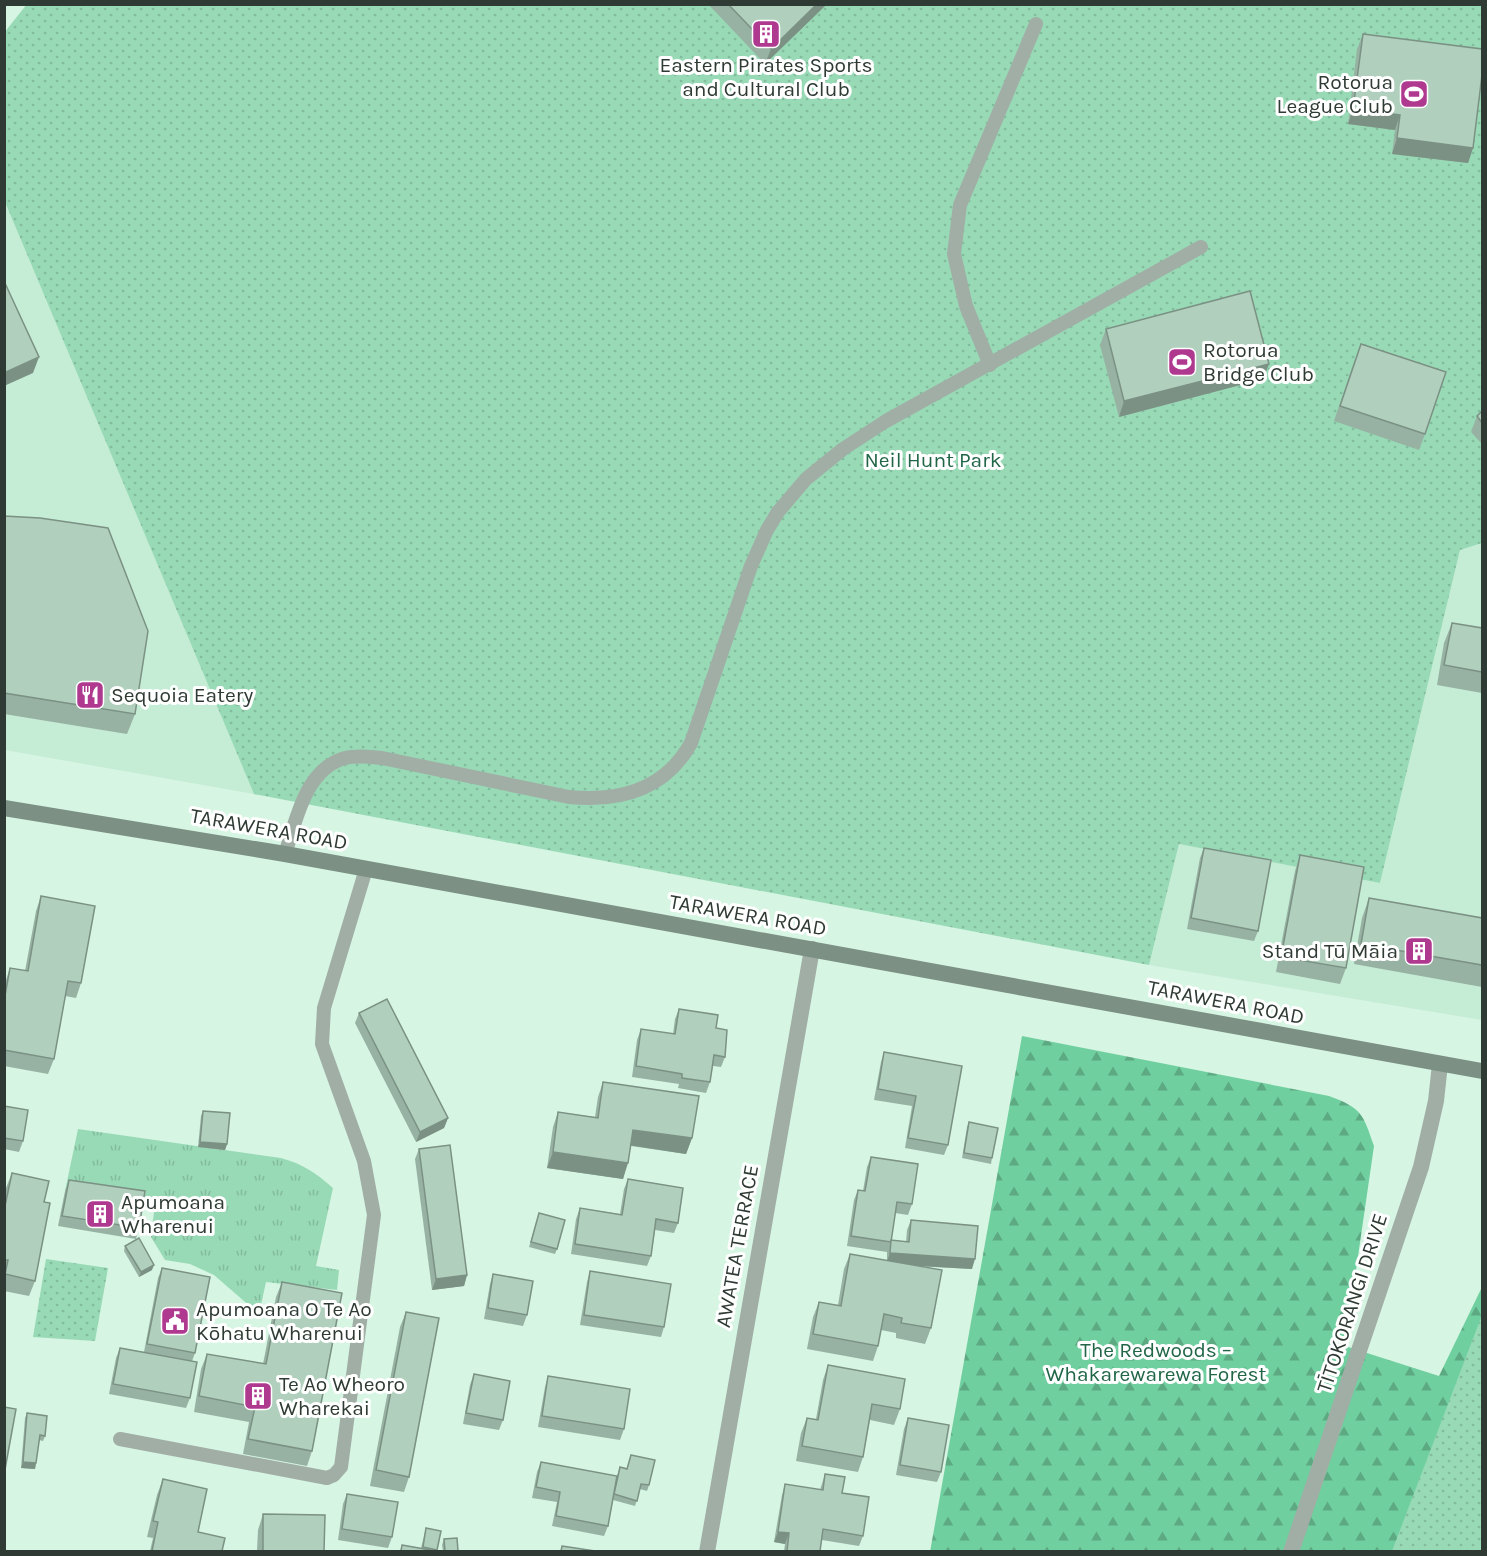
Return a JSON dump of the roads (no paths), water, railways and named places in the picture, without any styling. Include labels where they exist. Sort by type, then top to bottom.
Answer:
[{"type":"main road","name":"TARAWERA ROAD","points":[[4,808],[285,854],[1482,1071]]},
{"type":"street","name":"AWATEA TERRACE","points":[[707,1551],[812,949]]},
{"type":"street","name":"TĪTOKORANGI DRIVE","points":[[1291,1551],[1421,1167],[1436,1101],[1440,1064]]},
{"type":"lane","points":[[990,365],[966,306],[954,254],[960,205],[1036,24]]},
{"type":"lane","points":[[285,854],[308,791],[329,766],[344,758],[355,756],[382,758],[569,798],[602,799],[629,794],[654,782],[677,764],[692,743],[758,547],[778,512],[792,494],[823,464],[886,421],[1202,247]]},
{"type":"lane","points":[[120,1439],[327,1478],[334,1475],[341,1467],[374,1215],[364,1161],[322,1044],[324,1008],[366,869]]},
{"type":"place","name":"Eastern Pirates Sports and Cultural Club","points":[[766,34]]},
{"type":"place","name":"Rotorua League Club","points":[[1414,94]]},
{"type":"place","name":"Rotorua Bridge Club","points":[[1182,362]]},
{"type":"place","name":"Sequoia Eatery","points":[[90,695]]},
{"type":"place","name":"Stand Tū Māia","points":[[1419,951]]},
{"type":"place","name":"Apumoana Wharenui","points":[[100,1214]]},
{"type":"place","name":"Apumoana O Te Ao Kōhatu Wharenui","points":[[175,1321]]},
{"type":"place","name":"Te Ao Wheoro Wharekai","points":[[258,1396]]},
{"type":"park label","name":"Neil Hunt Park","points":[[933,460]]},
{"type":"park label","name":"The Redwoods – Whakarewarewa Forest","points":[[1156,1362]]}]
